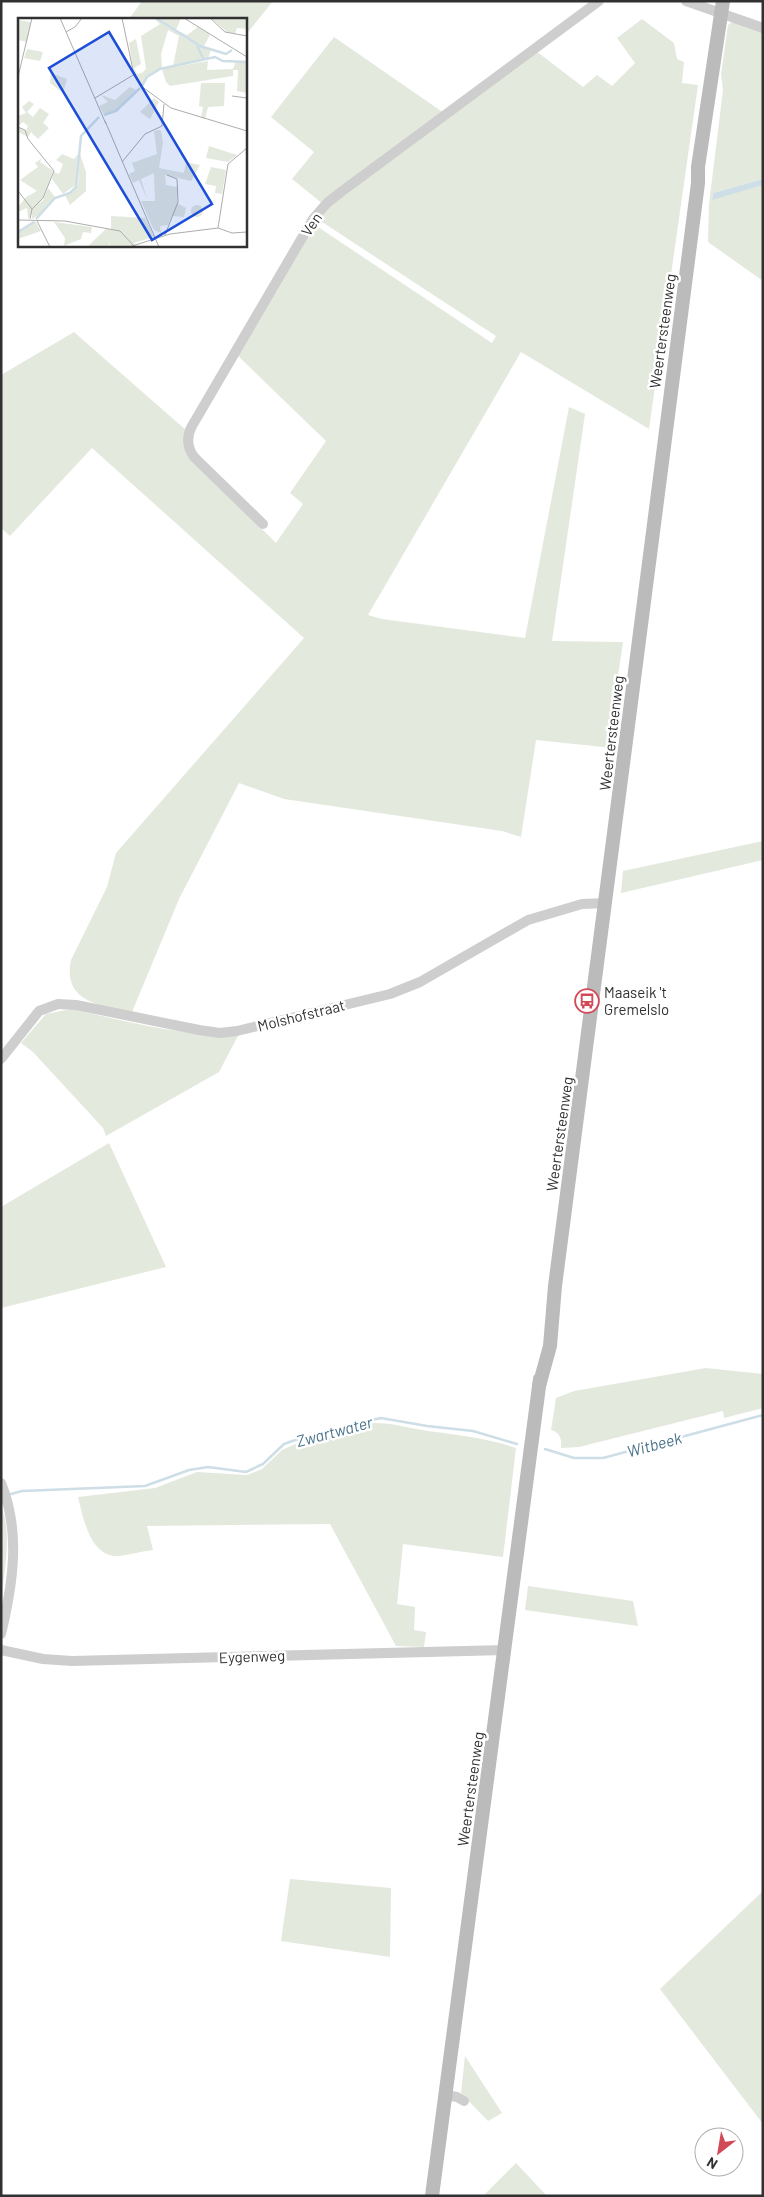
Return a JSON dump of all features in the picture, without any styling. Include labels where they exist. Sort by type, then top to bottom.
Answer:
[{"type":"main road","name":"Weertersteenweg","points":[[432,2196],[540,1386],[550,1346],[555,1286],[606,903],[636,656],[698,183],[707,99],[713,76],[722,8]]},
{"type":"street","name":"Ven","points":[[263,524],[196,459],[189,449],[188,436],[202,408],[313,219],[326,203],[599,1]]},
{"type":"street","points":[[686,1],[722,8],[763,28]]},
{"type":"street","name":"Molshofstraat","points":[[1,1059],[39,1011],[58,1004],[76,1005],[199,1030],[220,1033],[237,1030],[390,994],[420,982],[528,920],[582,904],[606,903]]},
{"type":"street","points":[[1,1483],[13,1519],[14,1554],[8,1606],[1,1634]]},
{"type":"street","name":"Eygenweg","points":[[1,1650],[43,1659],[72,1661],[504,1650]]},
{"type":"street","points":[[446,2095],[457,2097],[464,2101]]},
{"type":"shaded area","points":[[142,1],[273,1],[246,35],[246,18],[130,18]]},
{"type":"shaded area","points":[[642,19],[674,43],[677,59],[684,62],[682,83],[698,85],[649,429],[521,352],[368,615],[382,619],[525,638],[569,407],[585,414],[552,641],[623,642],[611,724],[613,748],[536,740],[521,837],[502,831],[284,799],[239,783],[179,899],[132,1012],[97,1004],[86,999],[72,985],[70,974],[71,960],[107,887],[116,853],[304,638],[92,448],[10,536],[1,528],[1,375],[74,332],[187,431],[185,438],[256,523],[276,543],[303,504],[290,493],[326,441],[236,354],[312,223],[492,343],[496,336],[316,218],[322,211],[536,51],[583,87],[597,75],[612,86],[635,63],[617,38]]},
{"type":"shaded area","points":[[732,22],[763,32],[763,179],[713,193],[712,199],[763,185],[763,281],[708,242],[709,204],[723,90],[721,74],[728,25]]},
{"type":"shaded area","points":[[334,37],[444,113],[323,204],[292,179],[314,152],[271,117]]},
{"type":"shaded area","points":[[763,179],[763,185],[712,200],[713,193]]},
{"type":"shaded area","points":[[763,841],[763,860],[621,893],[623,871]]},
{"type":"shaded area","points":[[71,1009],[175,1031],[239,1034],[219,1072],[106,1136],[103,1128],[33,1052],[21,1043],[46,1014]]},
{"type":"shaded area","points":[[109,1143],[166,1267],[1,1308],[1,1207]]},
{"type":"shaded area","points":[[706,1368],[763,1374],[763,1408],[724,1418],[723,1411],[579,1447],[561,1448],[560,1436],[551,1430],[556,1398],[574,1391]]},
{"type":"shaded area","points":[[374,1423],[472,1437],[516,1448],[503,1557],[403,1544],[397,1604],[415,1607],[414,1630],[426,1632],[424,1647],[396,1646],[330,1524],[147,1526],[153,1550],[119,1556],[109,1555],[101,1550],[90,1535],[86,1525],[78,1497],[155,1488],[197,1472],[247,1475],[262,1469],[282,1450],[300,1442],[343,1435],[356,1427]]},
{"type":"shaded area","points":[[1,1507],[7,1539],[1,1597]]},
{"type":"shaded area","points":[[528,1586],[633,1601],[638,1626],[525,1610]]},
{"type":"shaded area","points":[[290,1879],[391,1888],[390,1957],[281,1941]]},
{"type":"shaded area","points":[[763,1891],[763,2124],[660,1989]]},
{"type":"shaded area","points":[[465,2056],[502,2113],[488,2121],[461,2093]]},
{"type":"shaded area","points":[[516,2163],[547,2196],[483,2196]]},
{"type":"waterway","name":"Witbeek","points":[[545,1449],[574,1458],[603,1458],[763,1415]]},
{"type":"waterway","name":"Zwartwater","points":[[11,1494],[22,1491],[145,1486],[189,1470],[208,1467],[246,1472],[263,1464],[284,1444],[301,1438],[345,1430],[357,1423],[381,1418],[473,1431],[517,1444]]},
{"type":"place","name":"Maaseik 't Gremelslo","points":[[587,1001]]}]
